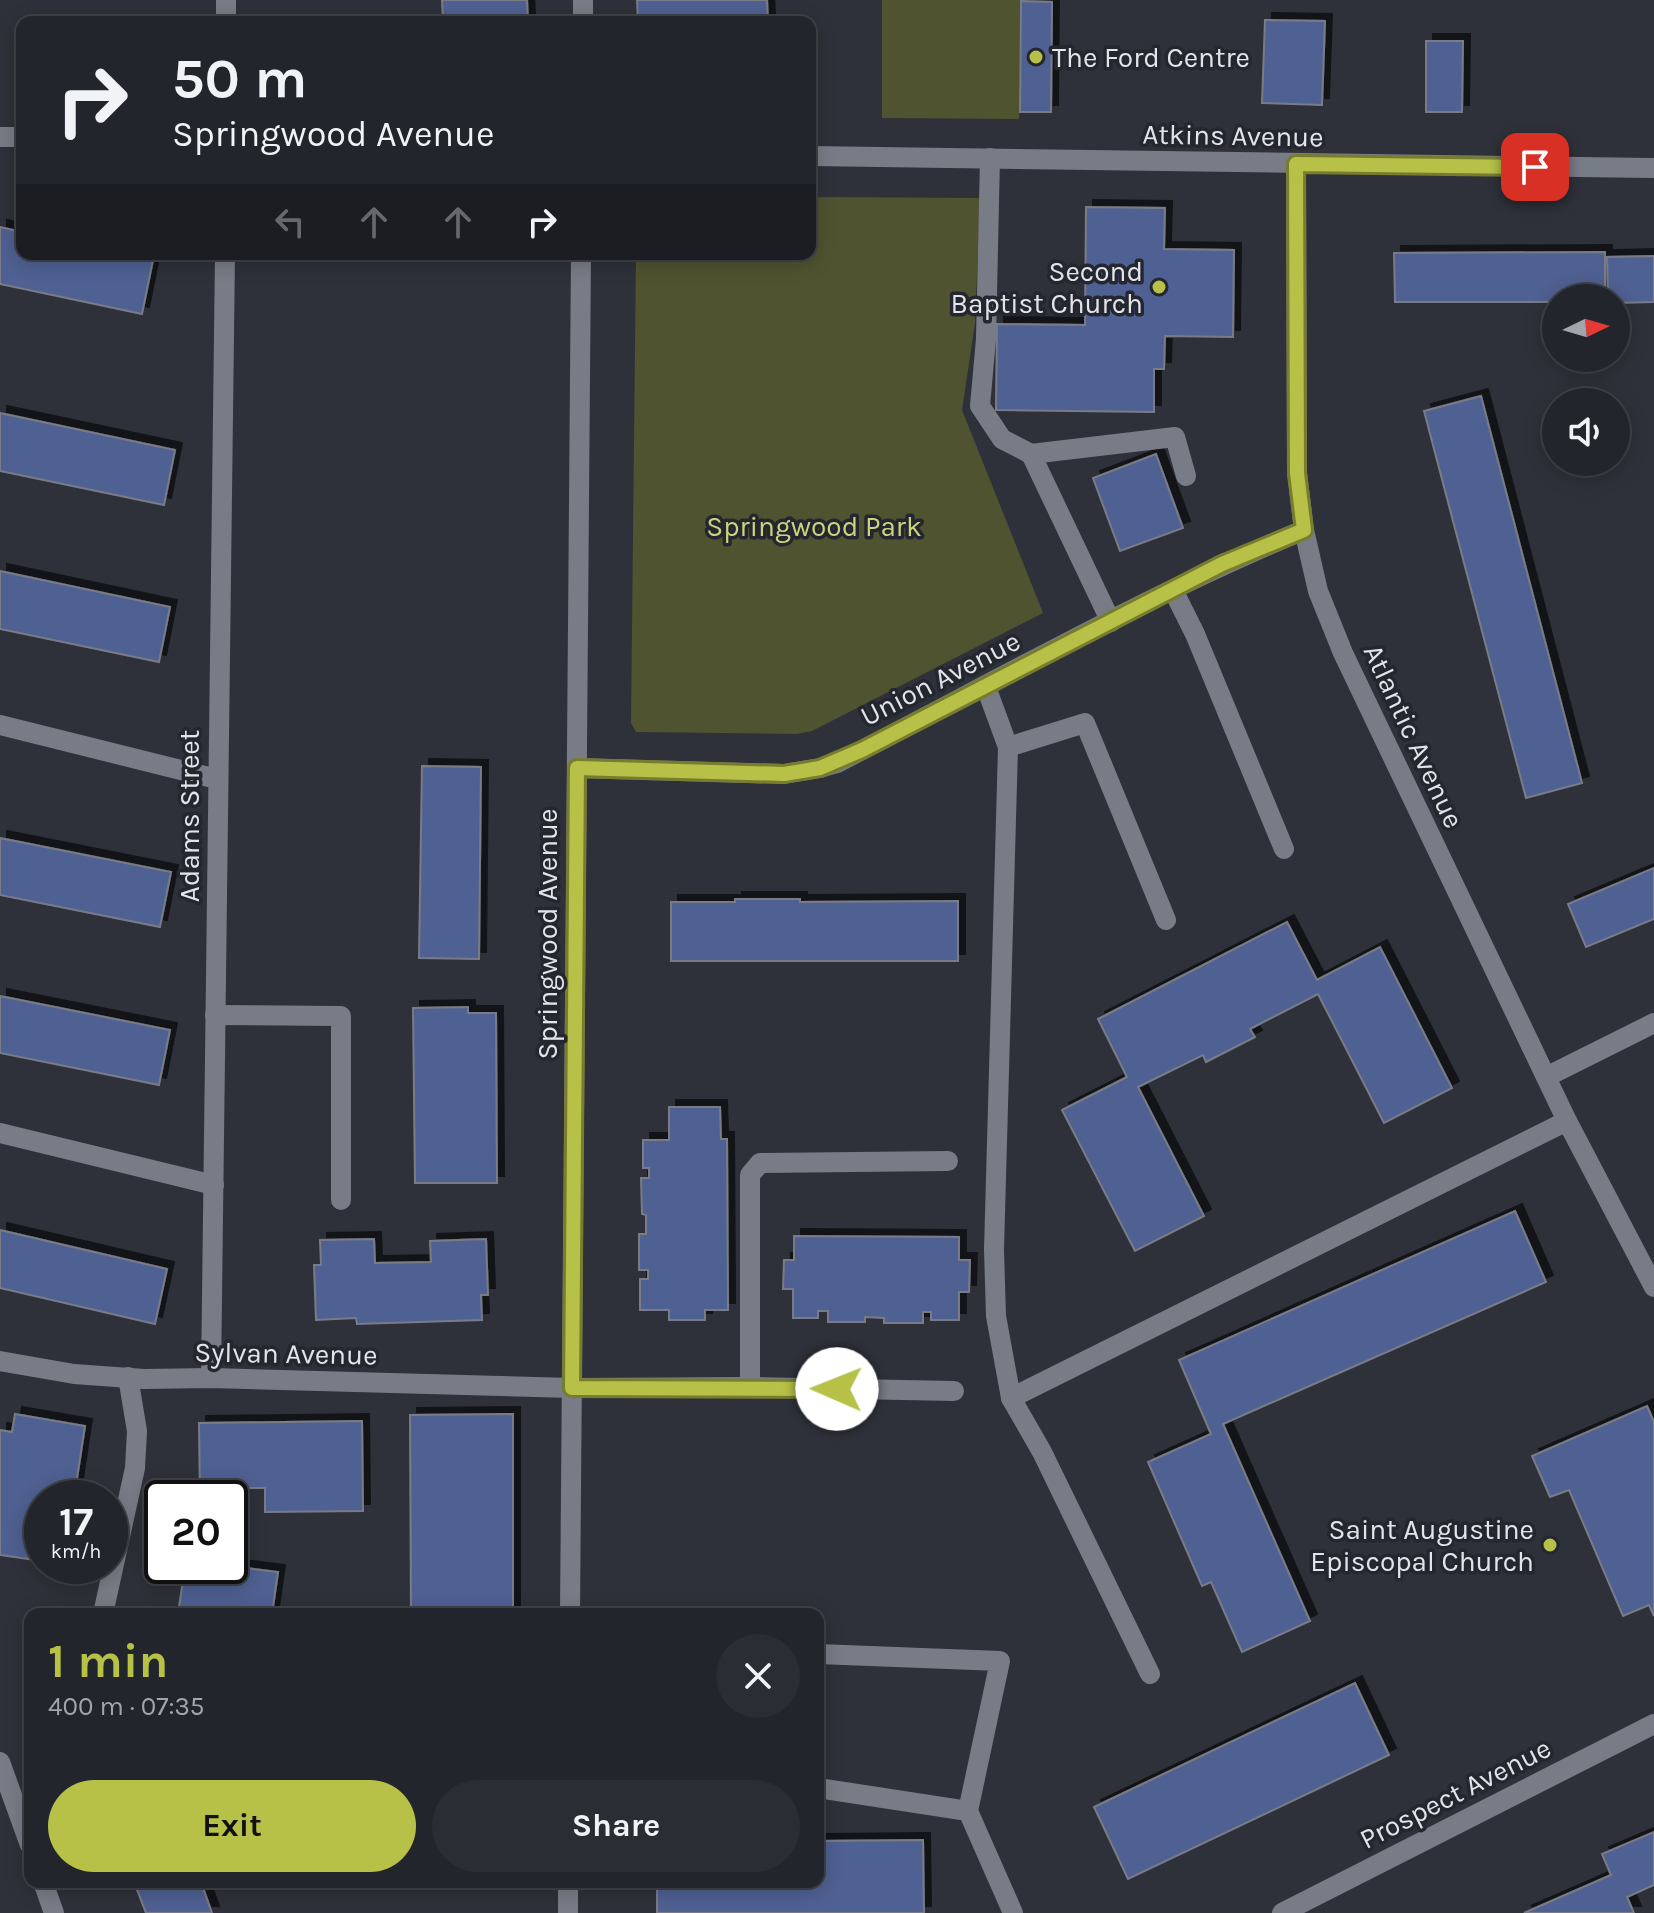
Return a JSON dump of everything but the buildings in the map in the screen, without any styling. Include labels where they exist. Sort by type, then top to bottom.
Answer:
[{"type":"street","name":"Atkins Avenue","points":[[816,156],[1654,168]]},
{"type":"street","points":[[990,158],[986,339],[980,406],[1002,439],[1031,454],[1175,437],[1186,476]]},
{"type":"street","name":"Atlantic Avenue","points":[[1296,164],[1297,473],[1304,530],[1318,591],[1343,653],[1567,1121],[1654,1287]]},
{"type":"street","name":"Adams Street","points":[[211,1378],[225,260]]},
{"type":"street","name":"Springwood Avenue","points":[[570,1608],[581,260]]},
{"type":"street","points":[[1031,454],[1111,622]]},
{"type":"street","name":"Union Avenue","points":[[577,768],[784,774],[837,763],[1222,564],[1304,530]]},
{"type":"street","points":[[1173,590],[1195,634],[1284,849]]},
{"type":"street","points":[[986,687],[1008,747],[994,1250],[996,1316],[1011,1398],[1042,1452],[1150,1674]]},
{"type":"street","points":[[1008,747],[1085,723],[1166,920]]},
{"type":"street","points":[[0,725],[217,779]]},
{"type":"street","points":[[215,1015],[341,1016],[341,1200]]},
{"type":"street","points":[[1546,1077],[1654,1023]]},
{"type":"street","points":[[1011,1398],[1567,1121]]},
{"type":"street","points":[[0,1133],[214,1185]]},
{"type":"street","points":[[750,1387],[750,1175],[760,1163],[948,1161]]},
{"type":"street","name":"Sylvan Avenue","points":[[0,1361],[74,1374],[128,1377],[572,1388],[954,1391]]},
{"type":"street","points":[[104,1608],[135,1468],[137,1431],[128,1377]]},
{"type":"street","points":[[824,1654],[1000,1661],[968,1811],[1013,1913]]},
{"type":"street","name":"Prospect Avenue","points":[[1282,1913],[1318,1905],[1654,1724]]},
{"type":"street","points":[[0,1762],[24,1828]]},
{"type":"street","points":[[824,1789],[968,1811]]},
{"type":"street","points":[[45,1888],[54,1913]]},
{"type":"street","points":[[568,1888],[568,1913]]},
{"type":"green space","points":[[882,0],[1020,0],[1019,119],[882,118]]},
{"type":"green space","name":"Springwood Park","points":[[816,197],[980,198],[975,323],[962,410],[1043,613],[812,731],[797,734],[636,732],[631,723],[636,260],[816,260]]},
{"type":"place","name":"The Ford Centre","points":[[1036,57]]},
{"type":"place","name":"Second Baptist Church","points":[[1159,287]]},
{"type":"place","name":"Saint Augustine Episcopal Church","points":[[1550,1545]]},
{"type":"route","points":[[837,1389],[572,1388],[577,768],[784,774],[837,763],[1222,564],[1304,530],[1297,473],[1296,164],[1535,167]]}]
